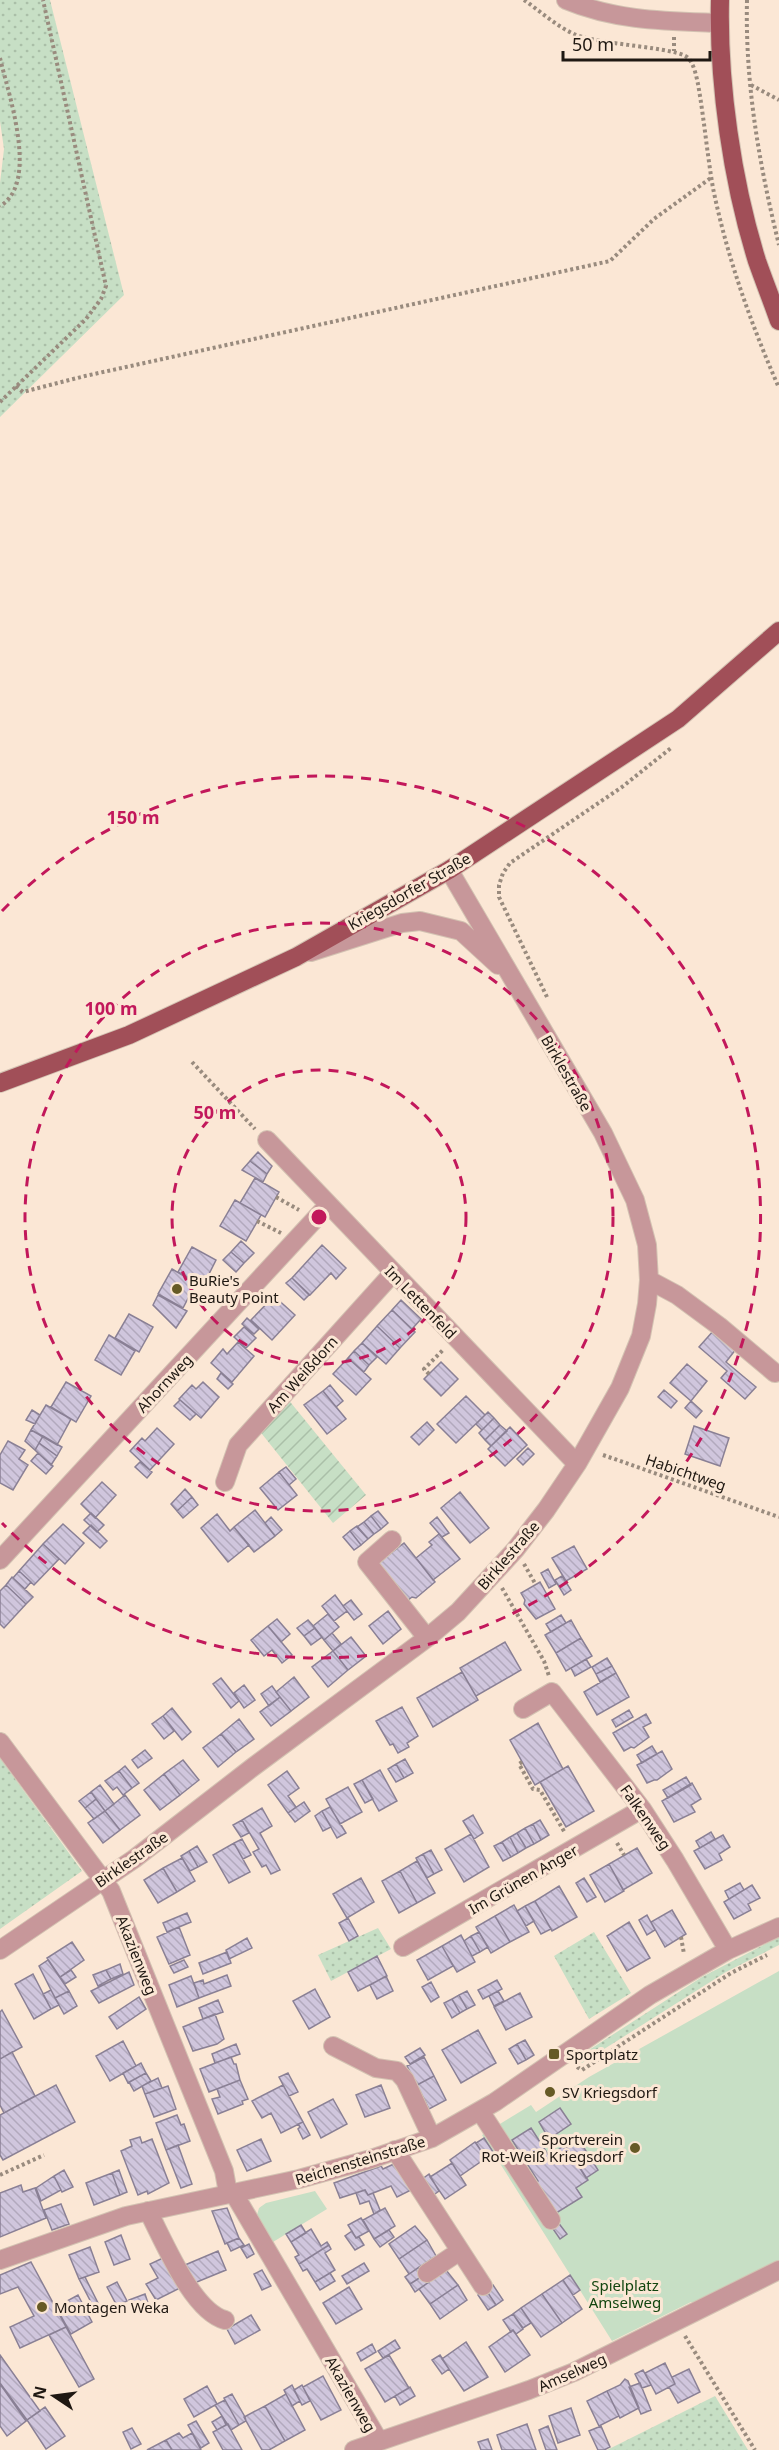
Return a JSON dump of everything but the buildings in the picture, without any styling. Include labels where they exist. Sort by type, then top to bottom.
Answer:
[{"type":"main road","points":[[720,0],[727,119],[739,185],[757,260],[779,321]]},
{"type":"main road","name":"Kriegsdorfer Straße","points":[[0,1083],[129,1035],[296,957],[449,870],[678,719],[779,632]]},
{"type":"street","points":[[566,0],[587,9],[622,17],[720,22]]},
{"type":"street","name":"Birklestraße","points":[[0,1950],[134,1859],[427,1638],[458,1612],[528,1534],[577,1463],[620,1388],[641,1336],[649,1280],[647,1245],[635,1200],[603,1133],[449,870]]},
{"type":"street","name":"Birklestraße","points":[[296,957],[402,923],[420,921],[461,931],[514,981]]},
{"type":"street","name":"Im Lettenfeld","points":[[267,1140],[577,1463]]},
{"type":"street","name":"Ahornweg","points":[[0,1560],[328,1205]]},
{"type":"street","name":"Am Weißdorn","points":[[225,1482],[238,1445],[393,1273]]},
{"type":"street","points":[[649,1280],[677,1295],[719,1326],[775,1373]]},
{"type":"street","points":[[392,1540],[367,1562],[427,1638]]},
{"type":"street","points":[[523,1709],[552,1692]]},
{"type":"street","name":"Falkenweg","points":[[552,1692],[642,1809],[728,1950]]},
{"type":"street","name":"Akazienweg","points":[[0,1742],[111,1891],[231,2192],[379,2441]]},
{"type":"street","name":"Im Grünen Anger","points":[[403,1947],[642,1809]]},
{"type":"street","name":"Reichensteinstraße","points":[[0,2260],[126,2216],[299,2179],[432,2138],[480,2111],[650,1995],[728,1950],[779,1927]]},
{"type":"street","points":[[333,2046],[376,2068],[397,2071],[405,2080],[432,2138]]},
{"type":"street","points":[[480,2111],[551,2220]]},
{"type":"street","points":[[395,2150],[483,2286]]},
{"type":"street","points":[[148,2211],[193,2293],[208,2312],[225,2320]]},
{"type":"street","points":[[428,2273],[460,2251]]},
{"type":"street","name":"Amselweg","points":[[354,2450],[547,2383],[617,2352],[779,2270]]},
{"type":"path","points":[[0,402],[86,319],[101,299],[106,286],[43,0]]},
{"type":"path","points":[[524,0],[574,35],[604,43],[674,51],[688,58],[698,84],[712,177],[729,255],[743,299],[779,388]]},
{"type":"path","points":[[747,0],[746,32],[750,85],[762,171],[779,245]]},
{"type":"path","points":[[0,58],[21,148],[19,170],[13,192],[0,206]]},
{"type":"path","points":[[750,85],[779,100]]},
{"type":"path","points":[[16,386],[23,392],[85,376],[610,261],[654,219],[712,177]]},
{"type":"path","points":[[552,1007],[501,903],[499,885],[503,873],[520,855],[622,787],[674,746]]},
{"type":"path","points":[[192,1062],[267,1140]]},
{"type":"path","points":[[276,1197],[315,1219]]},
{"type":"path","points":[[429,1374],[424,1369],[455,1338]]},
{"type":"path","name":"Habichtweg","points":[[577,1463],[779,1517]]},
{"type":"path","points":[[492,1576],[504,1591],[544,1661],[552,1692]]},
{"type":"path","points":[[522,1762],[519,1764],[533,1789],[540,1790],[551,1805],[574,1850]]},
{"type":"path","points":[[575,2066],[582,2070],[731,1973],[769,1954]]},
{"type":"path","points":[[0,2175],[44,2155]]},
{"type":"path","points":[[676,2322],[755,2450]]},
{"type":"green space","points":[[0,0],[50,0],[124,295],[0,417],[0,183],[4,149],[0,121]]},
{"type":"green space","points":[[287,1398],[366,1495],[333,1523],[258,1429]]},
{"type":"green space","points":[[0,1758],[82,1871],[0,1929]]},
{"type":"green space","points":[[378,1928],[391,1949],[331,1981],[318,1955]]},
{"type":"green space","points":[[594,1932],[631,1993],[589,2019],[554,1956]]},
{"type":"green space","points":[[779,1937],[779,1945],[726,1972],[582,2063],[575,2059],[702,1977]]},
{"type":"green space","name":"Sportverein Rot-Weiß Kriegsdorf","points":[[779,1971],[779,2263],[699,2303],[691,2302],[612,2341],[482,2135],[531,2105],[536,2112],[589,2077]]},
{"type":"green space","points":[[315,2191],[327,2209],[273,2242],[257,2215],[259,2208],[266,2203]]},
{"type":"green space","points":[[715,2396],[748,2450],[607,2450]]},
{"type":"place","name":"BuRie's Beauty Point","points":[[177,1289]]},
{"type":"place","name":"Sportplatz","points":[[554,2054]]},
{"type":"place","name":"SV Kriegsdorf","points":[[550,2092]]},
{"type":"place","name":"Sportverein Rot-Weiß Kriegsdorf","points":[[635,2148]]},
{"type":"place","name":"Montagen Weka","points":[[42,2307]]},
{"type":"park label","name":"Spielplatz Amselweg","points":[[625,2294]]}]
